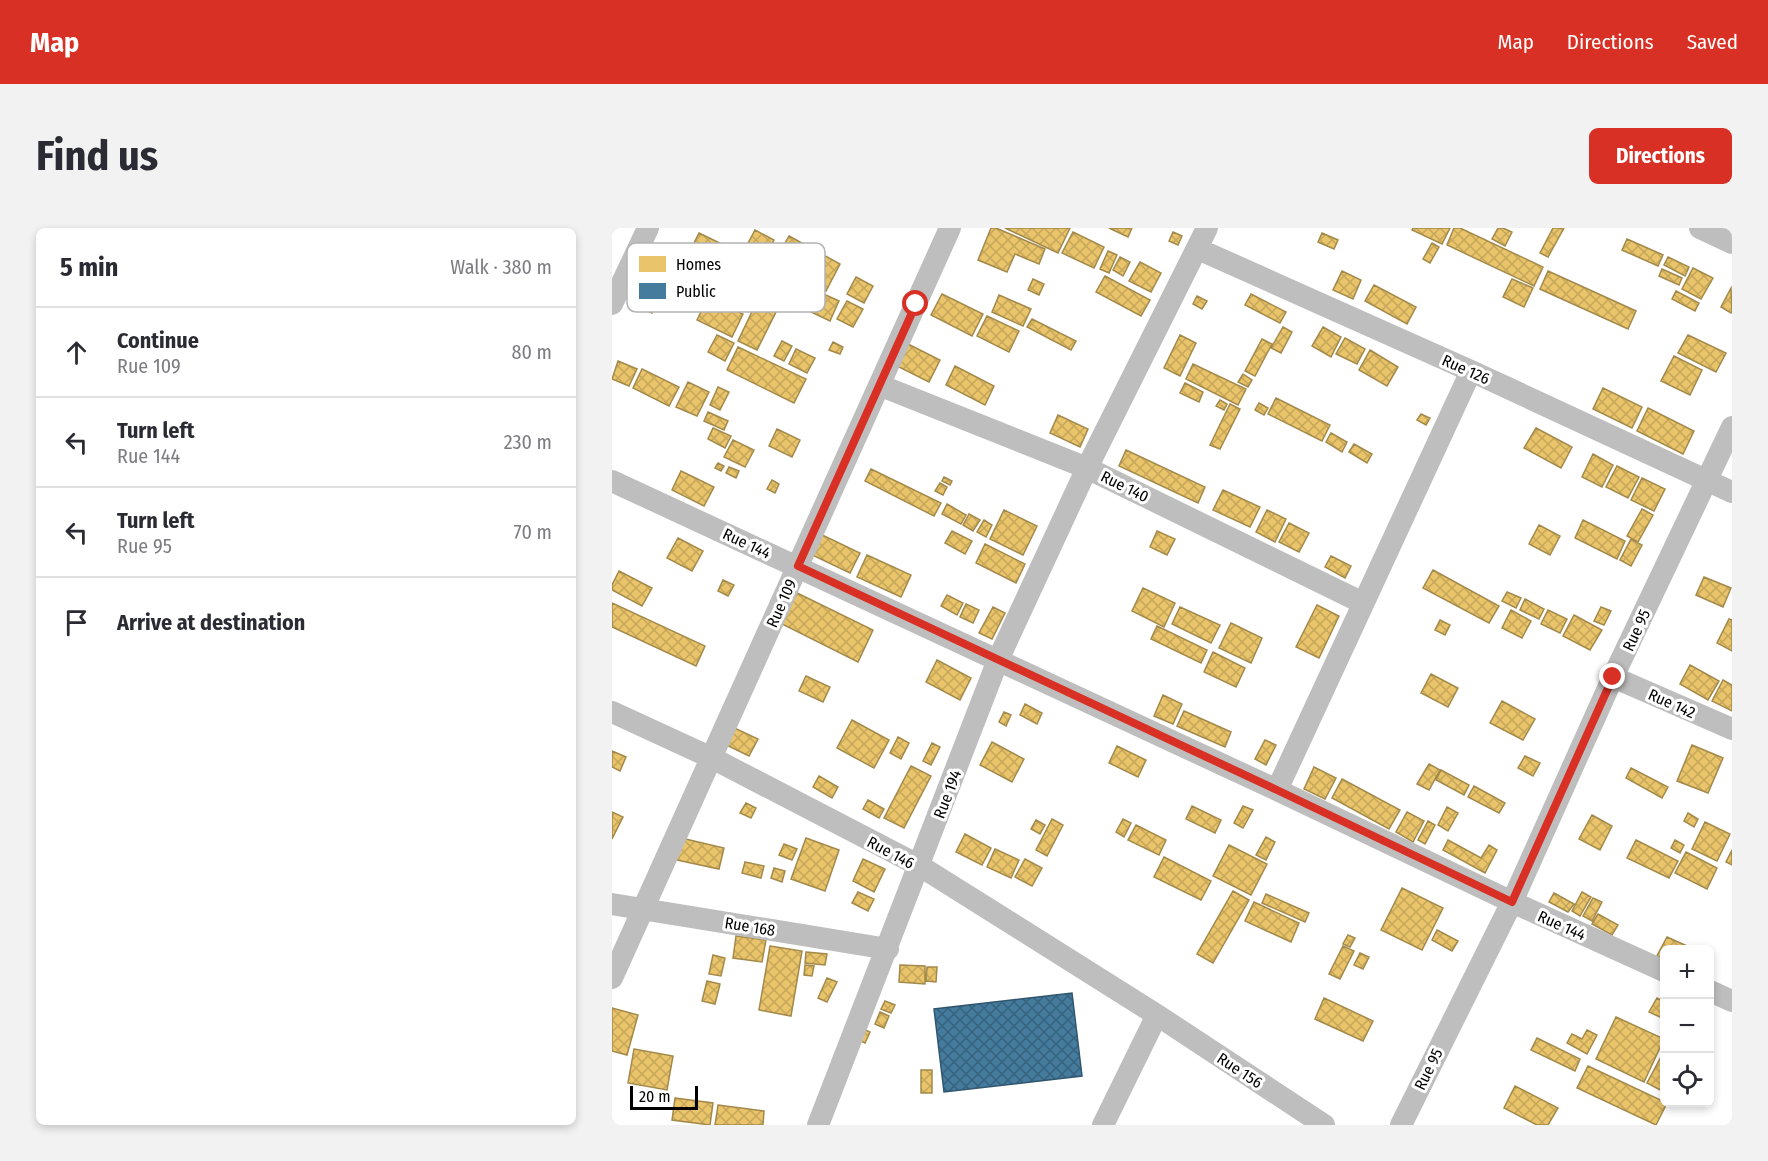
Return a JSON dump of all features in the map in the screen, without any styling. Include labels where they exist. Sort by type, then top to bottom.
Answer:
[{"type":"street","points":[[635,243],[648,228]]},
{"type":"street","name":"Rue 109","points":[[612,978],[950,228]]},
{"type":"street","name":"Rue 194","points":[[818,1125],[998,660],[1087,468],[1207,228]]},
{"type":"street","points":[[1700,228],[1732,243]]},
{"type":"street","name":"Rue 126","points":[[1198,249],[1471,371],[1732,492]]},
{"type":"street","points":[[612,304],[621,260]]},
{"type":"street","points":[[1277,790],[1471,371]]},
{"type":"street","name":"Rue 140","points":[[879,385],[1087,468],[1363,603]]},
{"type":"street","name":"Rue 95","points":[[1401,1125],[1512,902],[1613,677],[1732,427]]},
{"type":"street","name":"Rue 144","points":[[612,481],[1277,790],[1512,902],[1660,969]]},
{"type":"street","name":"Rue 142","points":[[1613,677],[1732,729]]},
{"type":"street","name":"Rue 146","points":[[612,712],[712,758],[920,866],[1157,1015]]},
{"type":"street","name":"Rue 168","points":[[612,904],[888,949]]},
{"type":"street","points":[[1714,993],[1732,1001]]},
{"type":"street","points":[[1103,1125],[1157,1015]]},
{"type":"street","name":"Rue 156","points":[[1157,1015],[1324,1125]]},
{"type":"building: Homes","points":[[991,228],[996,228],[1045,249],[1039,264],[1015,254],[1007,272],[978,260]]},
{"type":"building: Homes","points":[[1005,228],[1070,228],[1058,253]]},
{"type":"building: Homes","points":[[1109,228],[1132,228],[1128,237]]},
{"type":"building: Homes","points":[[1413,228],[1450,228],[1442,244],[1412,230]]},
{"type":"building: Homes","points":[[1454,228],[1460,228],[1543,267],[1534,286],[1447,245]]},
{"type":"building: Homes","points":[[1498,228],[1512,232],[1505,246],[1492,239]]},
{"type":"building: Homes","points":[[1553,228],[1564,228],[1548,257],[1540,253]]},
{"type":"building: Homes","points":[[755,230],[774,240],[772,243],[748,243]]},
{"type":"building: Homes","points":[[1073,232],[1104,247],[1094,268],[1062,253]]},
{"type":"building: Homes","points":[[1173,232],[1182,236],[1178,245],[1169,241]]},
{"type":"building: Homes","points":[[699,233],[720,243],[694,243]]},
{"type":"building: Homes","points":[[1322,233],[1338,240],[1334,249],[1318,242]]},
{"type":"building: Homes","points":[[789,236],[802,243],[785,243]]},
{"type":"building: Homes","points":[[1627,239],[1663,255],[1658,266],[1622,250]]},
{"type":"building: Homes","points":[[1432,243],[1439,247],[1430,263],[1423,259]]},
{"type":"building: Homes","points":[[1108,251],[1117,255],[1109,273],[1100,269]]},
{"type":"building: Homes","points":[[825,256],[840,264],[825,290]]},
{"type":"building: Homes","points":[[1120,257],[1130,262],[1123,276],[1113,270]]},
{"type":"building: Homes","points":[[1668,257],[1689,267],[1685,276],[1664,265]]},
{"type":"building: Homes","points":[[1140,262],[1161,273],[1151,292],[1129,281]]},
{"type":"building: Homes","points":[[1693,268],[1713,278],[1701,299],[1682,289]]},
{"type":"building: Homes","points":[[1662,269],[1682,278],[1679,285],[1659,276]]},
{"type":"building: Homes","points":[[1342,271],[1361,280],[1353,299],[1333,290]]},
{"type":"building: Homes","points":[[1548,271],[1636,311],[1628,329],[1540,289]]},
{"type":"building: Homes","points":[[1105,276],[1150,300],[1141,316],[1096,292]]},
{"type":"building: Homes","points":[[856,277],[873,286],[864,303],[847,294]]},
{"type":"building: Homes","points":[[1033,279],[1044,284],[1039,295],[1028,290]]},
{"type":"building: Homes","points":[[1512,279],[1533,288],[1524,307],[1503,297]]},
{"type":"building: Homes","points":[[1374,285],[1416,307],[1407,324],[1365,301]]},
{"type":"building: Homes","points":[[1731,288],[1732,311],[1731,313],[1721,307]]},
{"type":"building: Homes","points":[[1676,291],[1699,303],[1695,311],[1672,299]]},
{"type":"building: Homes","points":[[942,294],[983,314],[972,336],[931,315]]},
{"type":"building: Homes","points":[[1251,294],[1286,312],[1280,323],[1245,305]]},
{"type":"building: Homes","points":[[825,295],[839,301],[830,321],[811,312],[825,312]]},
{"type":"building: Homes","points":[[999,295],[1031,309],[1023,326],[992,312]]},
{"type":"building: Homes","points":[[1197,296],[1207,301],[1202,309],[1193,304]]},
{"type":"building: Homes","points":[[847,301],[863,309],[853,327],[837,319]]},
{"type":"building: Homes","points":[[701,312],[743,314],[732,337],[697,320]]},
{"type":"building: Homes","points":[[752,312],[776,312],[757,350],[738,341]]},
{"type":"building: Homes","points":[[987,316],[1019,331],[1009,352],[977,336]]},
{"type":"building: Homes","points":[[1032,319],[1076,341],[1071,350],[1027,327]]},
{"type":"building: Homes","points":[[1283,327],[1292,332],[1281,353],[1271,348]]},
{"type":"building: Homes","points":[[1323,327],[1341,337],[1331,357],[1312,346]]},
{"type":"building: Homes","points":[[717,335],[734,343],[725,361],[708,352]]},
{"type":"building: Homes","points":[[1180,335],[1196,343],[1180,376],[1164,368]]},
{"type":"building: Homes","points":[[1688,335],[1726,353],[1716,372],[1678,353]]},
{"type":"building: Homes","points":[[1345,338],[1365,349],[1357,364],[1336,354]]},
{"type":"building: Homes","points":[[1262,339],[1272,344],[1255,376],[1245,371]]},
{"type":"building: Homes","points":[[782,341],[792,346],[784,361],[774,356]]},
{"type":"building: Homes","points":[[833,342],[843,347],[840,354],[829,350]]},
{"type":"building: Homes","points":[[904,342],[940,360],[929,382],[893,364]]},
{"type":"building: Homes","points":[[738,347],[806,379],[794,403],[727,370]]},
{"type":"building: Homes","points":[[796,349],[815,358],[807,373],[789,364]]},
{"type":"building: Homes","points":[[1370,350],[1398,367],[1387,386],[1359,370]]},
{"type":"building: Homes","points":[[1674,356],[1702,370],[1690,395],[1661,381]]},
{"type":"building: Homes","points":[[618,361],[637,369],[629,386],[612,379]]},
{"type":"building: Homes","points":[[1193,364],[1246,389],[1238,405],[1186,379]]},
{"type":"building: Homes","points":[[955,366],[994,386],[985,405],[946,385]]},
{"type":"building: Homes","points":[[642,369],[679,387],[669,406],[633,388]]},
{"type":"building: Homes","points":[[1243,374],[1252,380],[1248,387],[1238,382]]},
{"type":"building: Homes","points":[[688,382],[709,392],[697,416],[676,407]]},
{"type":"building: Homes","points":[[1185,383],[1203,392],[1199,402],[1180,393]]},
{"type":"building: Homes","points":[[718,387],[729,392],[720,410],[710,405]]},
{"type":"building: Homes","points":[[1603,388],[1642,407],[1632,428],[1593,409]]},
{"type":"building: Homes","points":[[1276,398],[1330,425],[1322,441],[1268,414]]},
{"type":"building: Homes","points":[[1220,400],[1227,404],[1224,410],[1216,406]]},
{"type":"building: Homes","points":[[1259,403],[1268,408],[1264,415],[1255,410]]},
{"type":"building: Homes","points":[[1230,404],[1240,409],[1220,449],[1210,445]]},
{"type":"building: Homes","points":[[1648,408],[1694,431],[1683,454],[1637,431]]},
{"type":"building: Homes","points":[[708,412],[728,421],[724,430],[704,421]]},
{"type":"building: Homes","points":[[1421,414],[1430,418],[1426,425],[1417,420]]},
{"type":"building: Homes","points":[[1058,415],[1088,429],[1080,447],[1050,433]]},
{"type":"building: Homes","points":[[713,428],[731,436],[725,448],[708,439]]},
{"type":"building: Homes","points":[[1536,428],[1572,447],[1561,468],[1524,448]]},
{"type":"building: Homes","points":[[777,429],[800,440],[792,457],[769,446]]},
{"type":"building: Homes","points":[[1331,433],[1347,442],[1342,452],[1326,442]]},
{"type":"building: Homes","points":[[733,440],[754,450],[745,467],[724,457]]},
{"type":"building: Homes","points":[[1354,444],[1372,454],[1367,463],[1349,452]]},
{"type":"building: Homes","points":[[1126,450],[1205,487],[1198,503],[1119,466]]},
{"type":"building: Homes","points":[[1593,454],[1613,465],[1602,487],[1582,477]]},
{"type":"building: Homes","points":[[718,463],[724,466],[721,471],[715,468]]},
{"type":"building: Homes","points":[[1617,466],[1639,477],[1628,498],[1606,487]]},
{"type":"building: Homes","points":[[729,467],[739,471],[736,478],[726,473]]},
{"type":"building: Homes","points":[[871,469],[941,503],[934,516],[865,481]]},
{"type":"building: Homes","points":[[681,471],[714,487],[704,506],[672,490]]},
{"type":"building: Homes","points":[[944,477],[952,481],[950,485],[942,481]]},
{"type":"building: Homes","points":[[1642,478],[1665,489],[1654,511],[1631,500]]},
{"type":"building: Homes","points":[[772,480],[779,484],[775,493],[767,489]]},
{"type":"building: Homes","points":[[940,483],[947,487],[943,495],[935,491]]},
{"type":"building: Homes","points":[[1223,490],[1260,507],[1250,527],[1213,510]]},
{"type":"building: Homes","points":[[947,504],[966,515],[961,524],[942,514]]},
{"type":"building: Homes","points":[[1642,509],[1653,515],[1638,542],[1627,536]]},
{"type":"building: Homes","points":[[1004,510],[1037,526],[1023,555],[990,539]]},
{"type":"building: Homes","points":[[1267,510],[1286,519],[1275,542],[1256,532]]},
{"type":"building: Homes","points":[[969,514],[980,520],[973,531],[963,525]]},
{"type":"building: Homes","points":[[984,520],[992,525],[986,537],[977,532]]},
{"type":"building: Homes","points":[[1583,520],[1625,541],[1617,559],[1575,538]]},
{"type":"building: Homes","points":[[1289,523],[1309,533],[1299,552],[1279,542]]},
{"type":"building: Homes","points":[[1539,525],[1560,536],[1550,555],[1529,544]]},
{"type":"building: Homes","points":[[952,531],[972,541],[965,554],[945,543]]},
{"type":"building: Homes","points":[[1157,531],[1175,539],[1167,555],[1150,547]]},
{"type":"building: Homes","points":[[818,533],[860,553],[850,573],[808,553]]},
{"type":"building: Homes","points":[[678,538],[703,551],[692,571],[667,558]]},
{"type":"building: Homes","points":[[1631,539],[1642,545],[1631,566],[1620,560]]},
{"type":"building: Homes","points":[[985,544],[1025,564],[1016,583],[976,563]]},
{"type":"building: Homes","points":[[867,555],[911,575],[901,597],[857,577]]},
{"type":"building: Homes","points":[[1331,556],[1351,566],[1345,578],[1325,567]]},
{"type":"building: Homes","points":[[1433,570],[1499,606],[1489,623],[1423,588]]},
{"type":"building: Homes","points":[[619,571],[652,588],[642,606],[612,590]]},
{"type":"building: Homes","points":[[1704,577],[1731,588],[1723,607],[1696,595]]},
{"type":"building: Homes","points":[[723,580],[734,585],[728,596],[718,591]]},
{"type":"building: Homes","points":[[1143,588],[1175,603],[1164,627],[1132,611]]},
{"type":"building: Homes","points":[[793,591],[873,630],[858,662],[778,622]]},
{"type":"building: Homes","points":[[1507,592],[1521,598],[1516,608],[1502,601]]},
{"type":"building: Homes","points":[[947,595],[963,603],[957,615],[941,606]]},
{"type":"building: Homes","points":[[1525,599],[1544,609],[1539,619],[1520,610]]},
{"type":"building: Homes","points":[[612,603],[705,646],[696,666],[612,627]]},
{"type":"building: Homes","points":[[966,604],[979,610],[973,623],[960,617]]},
{"type":"building: Homes","points":[[1317,605],[1339,616],[1319,658],[1296,647]]},
{"type":"building: Homes","points":[[993,607],[1005,613],[992,639],[979,633]]},
{"type":"building: Homes","points":[[1180,607],[1220,625],[1211,643],[1172,624]]},
{"type":"building: Homes","points":[[1601,607],[1611,611],[1604,625],[1594,621]]},
{"type":"building: Homes","points":[[1511,610],[1531,621],[1522,638],[1502,628]]},
{"type":"building: Homes","points":[[1548,610],[1567,619],[1560,633],[1541,624]]},
{"type":"building: Homes","points":[[1574,615],[1602,630],[1590,650],[1563,636]]},
{"type":"building: Homes","points":[[1729,619],[1732,620],[1732,651],[1717,643]]},
{"type":"building: Homes","points":[[1440,620],[1450,625],[1445,635],[1435,630]]},
{"type":"building: Homes","points":[[1231,623],[1262,638],[1251,663],[1219,648]]},
{"type":"building: Homes","points":[[1157,626],[1207,650],[1201,663],[1151,639]]},
{"type":"building: Homes","points":[[1213,652],[1245,668],[1236,687],[1204,672]]},
{"type":"building: Homes","points":[[937,660],[971,678],[960,700],[926,682]]},
{"type":"building: Homes","points":[[1690,665],[1719,681],[1708,700],[1680,684]]},
{"type":"building: Homes","points":[[1431,674],[1458,688],[1448,707],[1421,693]]},
{"type":"building: Homes","points":[[806,676],[830,687],[823,702],[799,691]]},
{"type":"building: Homes","points":[[1723,680],[1732,685],[1732,711],[1712,701]]},
{"type":"building: Homes","points":[[1163,695],[1182,704],[1173,724],[1154,716]]},
{"type":"building: Homes","points":[[1502,701],[1535,719],[1523,740],[1490,723]]},
{"type":"building: Homes","points":[[1025,704],[1042,713],[1037,724],[1020,715]]},
{"type":"building: Homes","points":[[1184,711],[1231,732],[1225,747],[1177,726]]},
{"type":"building: Homes","points":[[1004,712],[1011,715],[1006,726],[999,722]]},
{"type":"building: Homes","points":[[852,720],[889,740],[874,768],[837,748]]},
{"type":"building: Homes","points":[[728,725],[758,739],[749,756],[720,742]]},
{"type":"building: Homes","points":[[898,737],[909,743],[901,759],[890,753]]},
{"type":"building: Homes","points":[[1265,740],[1276,745],[1266,765],[1255,759]]},
{"type":"building: Homes","points":[[992,742],[1024,759],[1012,782],[980,765]]},
{"type":"building: Homes","points":[[932,743],[940,747],[931,765],[923,761]]},
{"type":"building: Homes","points":[[1692,745],[1723,758],[1708,793],[1677,781]]},
{"type":"building: Homes","points":[[1117,746],[1146,760],[1138,777],[1109,763]]},
{"type":"building: Homes","points":[[612,751],[626,757],[620,771],[612,767]]},
{"type":"building: Homes","points":[[1525,756],[1540,763],[1533,776],[1518,768]]},
{"type":"building: Homes","points":[[1429,764],[1440,770],[1429,790],[1417,784]]},
{"type":"building: Homes","points":[[911,766],[931,776],[904,828],[884,818]]},
{"type":"building: Homes","points":[[1314,767],[1336,778],[1325,799],[1304,789]]},
{"type":"building: Homes","points":[[1631,768],[1668,787],[1662,798],[1626,778]]},
{"type":"building: Homes","points":[[1441,770],[1469,785],[1464,795],[1436,780]]},
{"type":"building: Homes","points":[[819,776],[838,787],[832,798],[813,787]]},
{"type":"building: Homes","points":[[1342,779],[1400,810],[1389,829],[1332,798]]},
{"type":"building: Homes","points":[[1474,786],[1505,803],[1499,813],[1468,797]]},
{"type":"building: Homes","points":[[868,800],[884,809],[879,818],[863,809]]},
{"type":"building: Homes","points":[[746,803],[756,808],[751,818],[740,813]]},
{"type":"building: Homes","points":[[1192,806],[1221,820],[1215,833],[1186,819]]},
{"type":"building: Homes","points":[[1243,806],[1253,810],[1243,828],[1234,823]]},
{"type":"building: Homes","points":[[1447,807],[1458,813],[1448,831],[1438,825]]},
{"type":"building: Homes","points":[[612,812],[623,817],[612,839]]},
{"type":"building: Homes","points":[[1407,812],[1424,821],[1413,842],[1396,832]]},
{"type":"building: Homes","points":[[1688,813],[1698,819],[1694,827],[1684,821]]},
{"type":"building: Homes","points":[[1592,815],[1612,826],[1600,850],[1579,839]]},
{"type":"building: Homes","points":[[1052,819],[1063,825],[1047,856],[1036,850]]},
{"type":"building: Homes","points":[[1123,819],[1131,823],[1124,837],[1116,832]]},
{"type":"building: Homes","points":[[1036,820],[1045,825],[1040,834],[1031,829]]},
{"type":"building: Homes","points":[[1428,821],[1435,825],[1425,844],[1418,840]]},
{"type":"building: Homes","points":[[1705,822],[1730,834],[1717,861],[1692,849]]},
{"type":"building: Homes","points":[[1136,825],[1166,840],[1159,855],[1128,840]]},
{"type":"building: Homes","points":[[965,834],[991,848],[982,865],[956,852]]},
{"type":"building: Homes","points":[[677,837],[724,848],[719,869],[672,859]]},
{"type":"building: Homes","points":[[1266,837],[1275,842],[1266,860],[1256,855]]},
{"type":"building: Homes","points":[[806,838],[839,850],[825,891],[791,879]]},
{"type":"building: Homes","points":[[1448,840],[1481,858],[1489,845],[1497,850],[1485,873],[1443,850]]},
{"type":"building: Homes","points":[[1636,840],[1678,861],[1669,878],[1627,858]]},
{"type":"building: Homes","points":[[1675,840],[1684,845],[1680,853],[1671,848]]},
{"type":"building: Homes","points":[[784,844],[797,849],[792,860],[779,855]]},
{"type":"building: Homes","points":[[1229,845],[1267,864],[1251,895],[1213,876]]},
{"type":"building: Homes","points":[[995,849],[1019,860],[1011,878],[987,867]]},
{"type":"building: Homes","points":[[1732,850],[1732,865],[1726,862]]},
{"type":"building: Homes","points":[[1686,852],[1717,868],[1707,889],[1675,873]]},
{"type":"building: Homes","points":[[1164,857],[1211,881],[1201,900],[1154,877]]},
{"type":"building: Homes","points":[[863,859],[885,869],[874,892],[853,881]]},
{"type":"building: Homes","points":[[1025,859],[1042,868],[1032,886],[1015,877]]},
{"type":"building: Homes","points":[[745,862],[764,866],[761,878],[742,873]]},
{"type":"building: Homes","points":[[774,868],[785,871],[782,882],[771,878]]},
{"type":"building: Homes","points":[[1402,888],[1443,908],[1422,950],[1381,930]]},
{"type":"building: Homes","points":[[1233,891],[1249,900],[1213,963],[1197,954]]},
{"type":"building: Homes","points":[[858,892],[874,899],[868,911],[852,903]]},
{"type":"building: Homes","points":[[1582,892],[1591,897],[1580,916],[1572,911]]},
{"type":"building: Homes","points":[[1554,893],[1574,904],[1568,912],[1549,902]]},
{"type":"building: Homes","points":[[1266,894],[1309,913],[1305,922],[1262,903]]},
{"type":"building: Homes","points":[[1593,898],[1602,902],[1592,921],[1583,916]]},
{"type":"building: Homes","points":[[1254,902],[1299,923],[1291,942],[1245,921]]},
{"type":"building: Homes","points":[[1598,914],[1618,925],[1612,935],[1592,924]]},
{"type":"building: Homes","points":[[1437,930],[1458,941],[1452,951],[1432,940]]},
{"type":"building: Homes","points":[[1348,935],[1355,938],[1350,947],[1343,944]]},
{"type":"building: Homes","points":[[736,936],[766,940],[762,962],[733,958]]},
{"type":"building: Homes","points":[[1667,937],[1685,945],[1663,945]]},
{"type":"building: Homes","points":[[770,946],[802,951],[791,1016],[759,1010]]},
{"type":"building: Homes","points":[[1343,946],[1354,951],[1340,979],[1329,974]]},
{"type":"building: Homes","points":[[806,952],[827,954],[825,965],[805,963]]},
{"type":"building: Homes","points":[[1360,953],[1369,957],[1363,969],[1354,965]]},
{"type":"building: Homes","points":[[713,955],[725,958],[721,976],[709,974]]},
{"type":"building: Homes","points":[[805,965],[814,966],[812,976],[804,975]]},
{"type":"building: Homes","points":[[900,965],[925,966],[925,984],[899,982]]},
{"type":"building: Homes","points":[[927,967],[937,967],[936,982],[926,981]]},
{"type":"building: Homes","points":[[827,978],[837,982],[827,1002],[818,998]]},
{"type":"building: Homes","points":[[707,981],[720,984],[715,1004],[702,1001]]},
{"type":"building: Homes","points":[[1324,998],[1373,1021],[1363,1041],[1315,1019]]},
{"type":"building: Homes","points":[[1657,998],[1660,1000],[1660,1017],[1649,1012]]},
{"type":"building: Homes","points":[[885,1001],[895,1005],[891,1013],[881,1009]]},
{"type":"building: Homes","points":[[612,1008],[638,1015],[627,1055],[612,1051]]},
{"type":"building: Homes","points":[[880,1012],[889,1016],[884,1028],[875,1024]]},
{"type":"building: Homes","points":[[1616,1017],[1660,1037],[1660,1048],[1644,1082],[1596,1059]]},
{"type":"building: Homes","points":[[859,1027],[870,1032],[865,1043],[854,1038]]},
{"type":"building: Homes","points":[[1587,1030],[1597,1035],[1587,1054],[1567,1043],[1572,1034],[1582,1039]]},
{"type":"building: Homes","points":[[1537,1038],[1580,1059],[1575,1071],[1531,1050]]},
{"type":"building: Homes","points":[[634,1049],[673,1056],[667,1090],[628,1083]]},
{"type":"building: Homes","points":[[1660,1059],[1660,1090],[1647,1083]]},
{"type":"building: Homes","points":[[1588,1066],[1660,1100],[1660,1107],[1665,1107],[1656,1125],[1577,1088]]},
{"type":"building: Homes","points":[[921,1070],[932,1070],[932,1093],[921,1093]]},
{"type":"building: Homes","points":[[1515,1086],[1558,1108],[1548,1125],[1537,1125],[1504,1108]]},
{"type":"building: Homes","points":[[675,1098],[713,1103],[710,1125],[672,1120]]},
{"type":"building: Homes","points":[[718,1105],[764,1111],[763,1125],[715,1125]]},
{"type":"building: Public","points":[[1072,993],[1082,1076],[944,1092],[934,1009]]},
{"type":"route","points":[[916,304],[798,566],[1512,902],[1613,677]]}]
